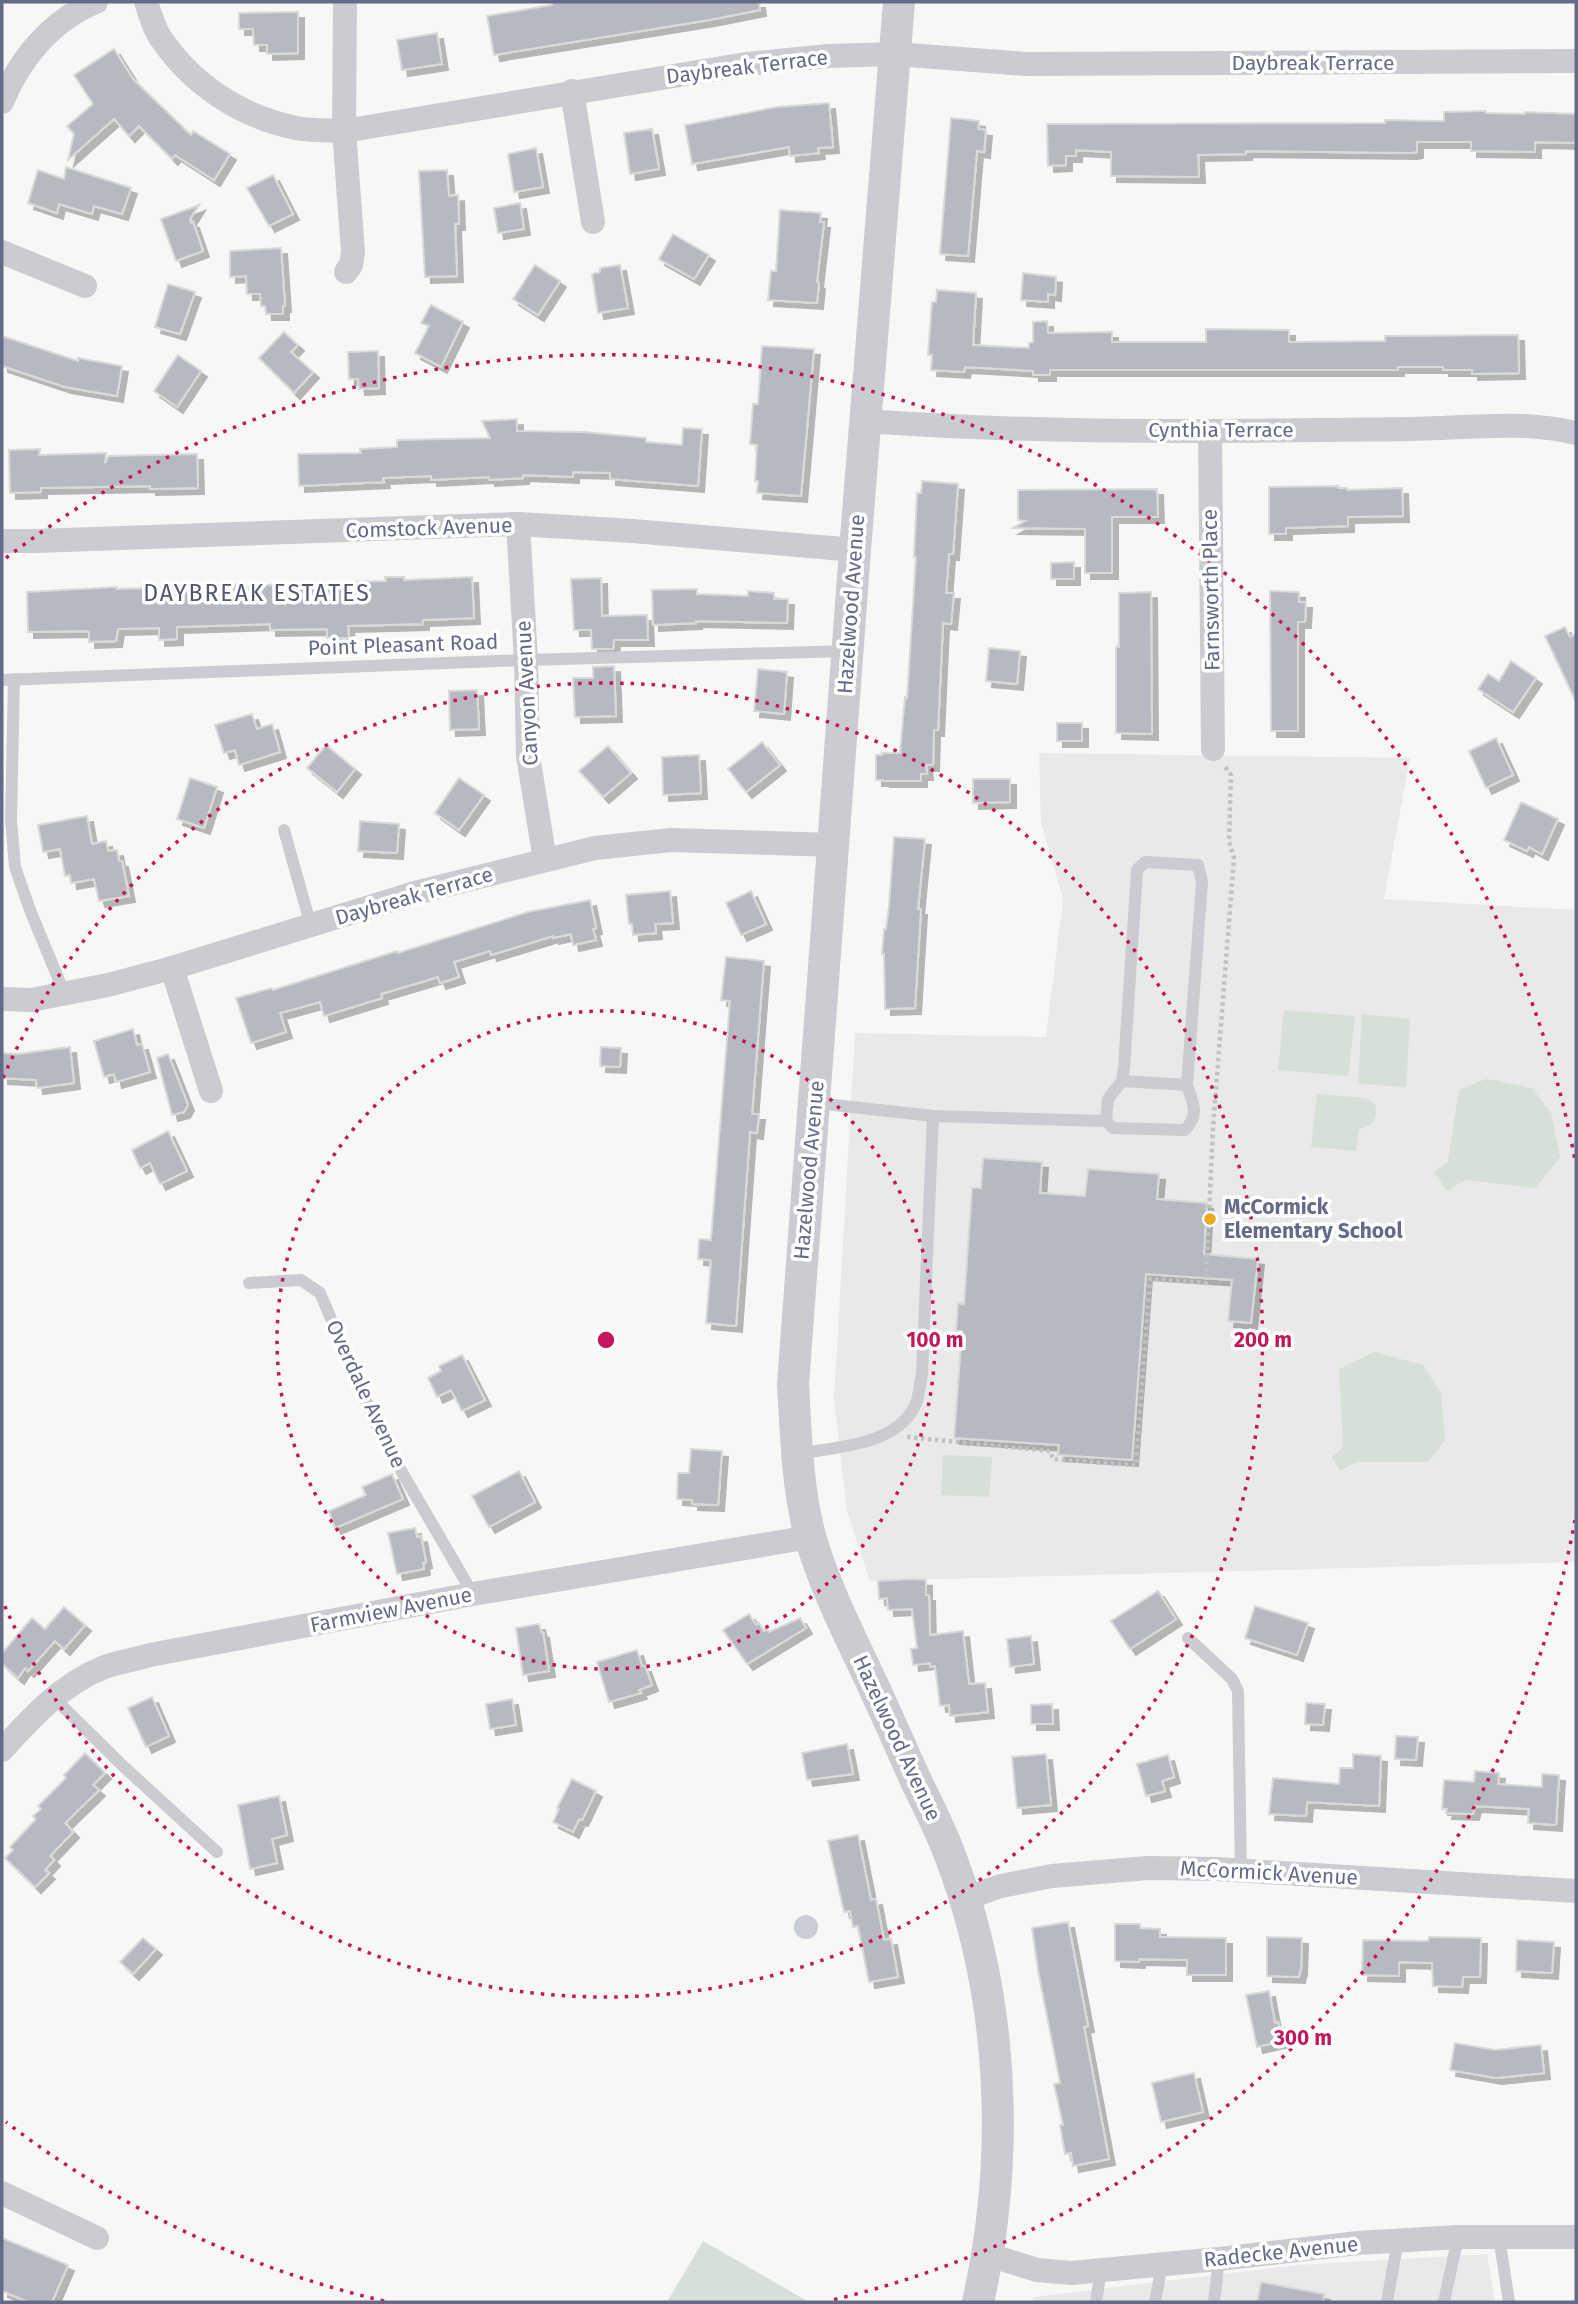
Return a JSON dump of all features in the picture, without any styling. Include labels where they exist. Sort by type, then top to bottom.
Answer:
[{"type":"street","points":[[2,102],[20,66],[46,34],[63,19],[96,2]]},
{"type":"street","name":"Daybreak Terrace","points":[[146,2],[159,36],[198,80],[222,99],[247,113],[273,122],[298,128],[344,131],[781,59],[895,54],[1026,64],[1576,61]]},
{"type":"street","points":[[345,2],[344,131],[353,252],[351,265],[346,272]]},
{"type":"street","name":"Hazelwood Avenue","points":[[899,2],[793,1384],[796,1454],[810,1537],[844,1624],[948,1850],[964,1899],[988,2003],[996,2068],[996,2186],[989,2255],[978,2302]]},
{"type":"street","points":[[572,92],[593,222]]},
{"type":"street","points":[[2,252],[85,286]]},
{"type":"street","name":"Cynthia Terrace","points":[[865,421],[923,425],[1210,431],[1439,428],[1491,424],[1576,433]]},
{"type":"street","name":"Farnsworth Place","points":[[1210,431],[1213,750]]},
{"type":"street","name":"Comstock Avenue","points":[[2,541],[518,524],[855,550]]},
{"type":"street","name":"Canyon Avenue","points":[[518,524],[526,660],[528,756],[545,860]]},
{"type":"street","name":"Daybreak Terrace","points":[[2,999],[31,1000],[65,995],[172,968],[415,893],[595,848],[671,840],[834,845]]},
{"type":"street","points":[[172,968],[212,1091]]},
{"type":"street","name":"Farmview Avenue","points":[[2,1750],[30,1719],[54,1698],[76,1681],[104,1668],[150,1656],[473,1594],[810,1537]]},
{"type":"street","name":"McCormick Avenue","points":[[964,1899],[1001,1886],[1052,1876],[1148,1868],[1216,1869],[1576,1891]]},
{"type":"street","points":[[2,2193],[97,2238]]},
{"type":"street","name":"Radecke Avenue","points":[[989,2255],[1037,2270],[1070,2273],[1398,2240],[1576,2237]]},
{"type":"lane","name":"Point Pleasant Road","points":[[8,679],[848,651]]},
{"type":"lane","points":[[8,679],[11,820],[15,867],[65,995]]},
{"type":"lane","points":[[284,830],[311,926]]},
{"type":"lane","points":[[815,1103],[933,1116],[1106,1121],[1114,1128],[1185,1130],[1192,1122],[1195,1110],[1186,1085],[1202,882],[1198,865],[1145,862],[1136,870],[1122,1081],[1108,1099],[1106,1121]]},
{"type":"lane","points":[[1122,1081],[1186,1085]]},
{"type":"lane","points":[[796,1454],[860,1443],[886,1434],[904,1421],[916,1405],[922,1374],[933,1116]]},
{"type":"lane","name":"Overdale Avenue","points":[[249,1283],[301,1279],[320,1293],[382,1438],[473,1594]]},
{"type":"lane","points":[[1188,1638],[1232,1679],[1238,1691],[1241,1872]]},
{"type":"lane","points":[[54,1698],[217,1852]]},
{"type":"lane","points":[[1444,2302],[1458,2237]]},
{"type":"lane","points":[[1499,2237],[1509,2302]]},
{"type":"lane","points":[[1387,2302],[1398,2240]]},
{"type":"lane","points":[[1214,2302],[1219,2259]]},
{"type":"lane","points":[[1155,2302],[1162,2264]]},
{"type":"lane","points":[[1096,2302],[1101,2270]]},
{"type":"path","points":[[886,1434],[1050,1451],[1053,1459],[1136,1465],[1150,1279],[1206,1283],[1213,1127],[1234,858],[1229,841],[1231,775],[1213,750]]},
{"type":"shaded area","name":"McCormick Elementary School","points":[[1039,753],[1410,758],[1384,899],[1576,910],[1576,1562],[870,1581],[847,1511],[834,1400],[855,1033],[1046,1037],[1063,899],[1041,823]]},
{"type":"shaded area","points":[[1284,1010],[1355,1016],[1348,1076],[1278,1070]]},
{"type":"shaded area","points":[[1362,1014],[1410,1019],[1406,1087],[1358,1084]]},
{"type":"shaded area","points":[[1486,1079],[1532,1088],[1551,1113],[1560,1157],[1536,1188],[1465,1180],[1447,1191],[1434,1172],[1448,1162],[1459,1090]]},
{"type":"shaded area","points":[[1317,1094],[1365,1098],[1375,1104],[1376,1114],[1373,1121],[1359,1129],[1356,1151],[1311,1147]]},
{"type":"shaded area","points":[[1374,1352],[1423,1365],[1441,1393],[1445,1440],[1428,1462],[1355,1462],[1340,1471],[1332,1457],[1343,1447],[1339,1369]]},
{"type":"shaded area","points":[[943,1455],[992,1457],[989,1497],[941,1495]]},
{"type":"shaded area","points":[[806,1915],[814,1919],[818,1927],[814,1935],[806,1939],[798,1935],[794,1927],[798,1919]]},
{"type":"shaded area","points":[[703,2241],[809,2302],[667,2302]]},
{"type":"shaded area","points":[[1487,2254],[1495,2302],[1032,2302],[1033,2297],[1298,2265]]},
{"type":"building","points":[[552,2],[759,2],[760,10],[494,55],[487,16],[552,5]]},
{"type":"building","points":[[298,12],[298,53],[267,54],[267,45],[254,45],[253,29],[239,29],[239,13]]},
{"type":"building","points":[[437,33],[442,64],[402,70],[397,40]]},
{"type":"building","points":[[114,49],[133,79],[191,135],[193,131],[230,154],[214,180],[175,155],[172,159],[139,126],[129,136],[114,119],[68,160],[74,134],[67,126],[93,104],[74,75]]},
{"type":"building","points":[[829,103],[833,147],[818,148],[819,153],[790,156],[789,147],[692,164],[685,125],[777,107]]},
{"type":"building","points":[[1444,112],[1576,114],[1576,143],[1535,142],[1535,152],[1471,151],[1471,142],[1417,142],[1417,152],[1412,153],[1246,151],[1246,154],[1198,155],[1199,177],[1111,176],[1111,152],[1076,150],[1076,156],[1066,156],[1066,165],[1048,166],[1047,124],[1385,123],[1385,120],[1444,121]]},
{"type":"building","points":[[951,118],[979,121],[978,129],[986,130],[984,152],[977,151],[968,256],[940,254]]},
{"type":"building","points":[[652,129],[659,169],[630,174],[624,133]]},
{"type":"building","points":[[536,148],[543,187],[514,192],[508,154]]},
{"type":"building","points":[[66,167],[131,188],[122,214],[94,206],[92,214],[59,204],[57,213],[28,203],[38,170],[64,179]]},
{"type":"building","points":[[447,170],[449,196],[458,195],[459,224],[455,224],[457,276],[425,277],[419,171]]},
{"type":"building","points":[[273,175],[293,214],[269,226],[247,188]]},
{"type":"building","points":[[520,203],[524,229],[498,233],[494,208]]},
{"type":"building","points":[[199,205],[190,219],[203,251],[176,261],[161,219]]},
{"type":"building","points":[[780,210],[821,213],[820,222],[824,222],[817,303],[768,300],[771,271],[776,271]]},
{"type":"building","points":[[673,234],[709,255],[694,279],[659,259]]},
{"type":"building","points":[[281,248],[285,306],[283,314],[266,314],[265,306],[261,306],[260,294],[247,294],[246,276],[230,277],[230,251]]},
{"type":"building","points":[[535,265],[560,281],[538,315],[513,299]]},
{"type":"building","points":[[620,265],[628,308],[598,313],[592,274],[600,272],[600,268]]},
{"type":"building","points":[[1023,273],[1056,277],[1055,295],[1048,294],[1048,302],[1021,300]]},
{"type":"building","points":[[168,284],[195,292],[180,334],[155,327]]},
{"type":"building","points":[[937,290],[976,293],[973,345],[1029,348],[1029,343],[1033,342],[1033,322],[1047,321],[1048,333],[1112,332],[1112,342],[1206,342],[1206,329],[1289,330],[1289,342],[1385,341],[1385,336],[1518,335],[1519,373],[1472,374],[1472,370],[1443,370],[1443,367],[1398,367],[1398,370],[1050,370],[1050,375],[1033,375],[1033,371],[965,367],[964,372],[931,370],[932,355],[928,355],[932,302],[936,302]]},
{"type":"building","points":[[431,305],[463,322],[441,367],[415,353],[429,326],[421,323]]},
{"type":"building","points":[[284,332],[298,345],[291,352],[313,372],[294,393],[259,358]]},
{"type":"building","points":[[2,336],[78,361],[78,358],[122,366],[117,396],[65,387],[2,366]]},
{"type":"building","points":[[762,346],[814,349],[801,496],[757,493],[757,445],[750,444],[753,404],[758,404]]},
{"type":"building","points":[[378,351],[379,388],[359,389],[358,379],[349,379],[348,352]]},
{"type":"building","points":[[178,355],[201,371],[177,407],[154,391]]},
{"type":"building","points":[[517,419],[517,431],[584,432],[646,438],[646,442],[682,445],[683,428],[702,429],[698,486],[610,479],[610,473],[573,472],[573,477],[523,475],[523,478],[489,480],[489,477],[431,480],[431,476],[383,478],[384,482],[299,486],[298,454],[361,453],[360,449],[397,447],[397,440],[490,438],[482,421]]},
{"type":"building","points":[[40,449],[39,455],[106,453],[105,463],[109,456],[197,454],[198,488],[41,488],[41,492],[10,493],[9,450]]},
{"type":"building","points":[[922,481],[958,484],[953,554],[949,554],[946,593],[954,593],[951,624],[943,623],[938,730],[934,730],[933,765],[926,765],[927,774],[921,774],[921,781],[876,780],[876,755],[900,753],[905,697],[907,698],[916,557],[917,493],[921,493]]},
{"type":"building","points":[[1338,486],[1347,490],[1402,488],[1403,516],[1348,517],[1348,526],[1286,528],[1286,534],[1269,534],[1269,487]]},
{"type":"building","points":[[1157,489],[1158,517],[1112,517],[1112,573],[1085,573],[1085,529],[1013,528],[1025,521],[1018,520],[1018,490]]},
{"type":"building","points":[[1074,562],[1074,579],[1051,579],[1051,563]]},
{"type":"building","points":[[385,577],[404,577],[404,580],[472,577],[474,618],[423,620],[423,624],[348,626],[349,638],[327,638],[327,629],[270,630],[270,624],[177,627],[177,639],[159,640],[159,628],[118,629],[116,641],[89,642],[87,631],[28,632],[27,592],[117,587],[177,589],[237,584],[237,587],[386,581]]},
{"type":"building","points":[[601,578],[602,616],[647,615],[648,640],[614,640],[613,649],[592,649],[591,630],[574,630],[571,579]]},
{"type":"building","points":[[697,589],[697,594],[748,596],[748,591],[774,593],[774,599],[788,599],[787,623],[696,621],[653,625],[652,590]]},
{"type":"building","points":[[1270,591],[1299,592],[1299,602],[1306,602],[1305,622],[1298,622],[1298,731],[1271,731]]},
{"type":"building","points":[[1151,592],[1152,734],[1116,733],[1119,593]]},
{"type":"building","points":[[1565,627],[1570,637],[1576,634],[1576,702],[1545,636]]},
{"type":"building","points":[[989,648],[1020,651],[1017,684],[986,681]]},
{"type":"building","points":[[1511,661],[1536,678],[1513,712],[1478,689],[1488,674],[1499,681]]},
{"type":"building","points":[[614,666],[616,716],[575,717],[573,678],[593,678],[593,667]]},
{"type":"building","points":[[758,669],[787,672],[784,714],[754,711]]},
{"type":"building","points":[[477,690],[479,729],[450,730],[449,691]]},
{"type":"building","points":[[252,714],[257,729],[272,724],[280,752],[239,765],[235,750],[224,753],[215,725]]},
{"type":"building","points":[[1057,723],[1082,723],[1082,741],[1057,741]]},
{"type":"building","points":[[1496,738],[1513,775],[1486,788],[1469,751]]},
{"type":"building","points":[[762,742],[780,765],[746,792],[728,769]]},
{"type":"building","points":[[326,745],[355,769],[337,792],[307,768]]},
{"type":"building","points":[[608,746],[631,773],[603,797],[579,771]]},
{"type":"building","points":[[699,755],[701,793],[663,795],[662,757]]},
{"type":"building","points":[[190,778],[217,787],[204,828],[177,819]]},
{"type":"building","points":[[459,778],[484,795],[459,830],[435,813]]},
{"type":"building","points":[[973,779],[1010,779],[1010,802],[973,803]]},
{"type":"building","points":[[1521,802],[1558,819],[1542,854],[1529,847],[1527,851],[1504,840]]},
{"type":"building","points":[[87,816],[92,844],[106,841],[108,851],[117,850],[129,896],[99,901],[94,879],[71,883],[70,875],[65,876],[60,849],[43,852],[38,825]]},
{"type":"building","points":[[360,821],[399,824],[397,853],[358,851]]},
{"type":"building","points":[[894,837],[925,839],[918,909],[921,909],[915,1008],[885,1009],[882,954]]},
{"type":"building","points":[[670,891],[673,923],[655,924],[656,933],[633,935],[626,895]]},
{"type":"building","points":[[751,891],[766,924],[741,935],[726,903]]},
{"type":"building","points":[[590,900],[596,940],[573,945],[571,934],[553,936],[491,955],[490,951],[454,962],[459,977],[440,983],[438,977],[381,994],[382,998],[324,1016],[320,1002],[280,1013],[286,1032],[251,1043],[236,998],[272,988],[273,990],[528,912]]},
{"type":"building","points":[[726,957],[764,961],[752,1114],[759,1114],[757,1133],[750,1132],[736,1326],[706,1323],[711,1262],[698,1259],[699,1239],[711,1240],[730,1001],[721,1000]]},
{"type":"building","points":[[133,1029],[137,1045],[142,1044],[150,1072],[116,1082],[114,1074],[104,1077],[94,1041]]},
{"type":"building","points":[[70,1047],[74,1083],[37,1088],[36,1080],[2,1078],[2,1053],[18,1054]]},
{"type":"building","points":[[601,1047],[621,1048],[620,1067],[600,1066]]},
{"type":"building","points":[[168,1054],[188,1105],[184,1112],[172,1115],[157,1058]]},
{"type":"building","points":[[168,1131],[187,1171],[160,1184],[150,1163],[140,1168],[132,1150]]},
{"type":"building","points":[[983,1158],[1042,1162],[1040,1193],[1085,1196],[1088,1169],[1159,1174],[1157,1199],[1207,1203],[1204,1254],[1258,1259],[1251,1323],[1228,1321],[1232,1280],[1146,1274],[1132,1460],[1058,1455],[1059,1445],[954,1438],[962,1331],[956,1331],[958,1303],[964,1304],[972,1188],[981,1188]]},
{"type":"building","points":[[462,1355],[485,1400],[462,1411],[451,1390],[437,1397],[428,1378],[441,1371],[439,1366]]},
{"type":"building","points":[[691,1449],[722,1451],[718,1505],[692,1504],[692,1500],[677,1499],[678,1473],[689,1473]]},
{"type":"building","points":[[519,1471],[535,1502],[489,1527],[472,1496]]},
{"type":"building","points":[[392,1474],[403,1499],[335,1528],[329,1511],[366,1495],[362,1487]]},
{"type":"building","points":[[415,1528],[417,1537],[421,1536],[426,1562],[423,1563],[424,1569],[397,1574],[388,1533]]},
{"type":"building","points":[[926,1580],[930,1635],[963,1631],[969,1684],[985,1683],[988,1712],[950,1716],[949,1705],[940,1706],[935,1666],[930,1667],[930,1663],[913,1665],[911,1649],[917,1648],[912,1609],[888,1610],[887,1598],[879,1599],[878,1581]]},
{"type":"building","points":[[1158,1591],[1176,1619],[1130,1649],[1111,1621]]},
{"type":"building","points":[[1255,1606],[1308,1623],[1297,1655],[1245,1638]]},
{"type":"building","points":[[64,1607],[85,1625],[64,1649],[55,1641],[28,1671],[25,1668],[18,1678],[2,1664],[2,1653],[32,1618],[45,1629]]},
{"type":"building","points":[[749,1614],[764,1631],[767,1629],[769,1632],[800,1618],[806,1628],[747,1664],[723,1630]]},
{"type":"building","points":[[539,1624],[543,1632],[549,1671],[523,1675],[516,1628]]},
{"type":"building","points":[[1031,1636],[1034,1664],[1010,1667],[1007,1639]]},
{"type":"building","points":[[637,1650],[652,1685],[639,1690],[641,1693],[609,1702],[597,1662]]},
{"type":"building","points":[[152,1697],[169,1736],[146,1747],[128,1708]]},
{"type":"building","points":[[512,1699],[516,1725],[490,1729],[486,1704]]},
{"type":"building","points":[[1306,1703],[1325,1704],[1323,1725],[1305,1724]]},
{"type":"building","points":[[1052,1704],[1053,1724],[1031,1724],[1031,1705]]},
{"type":"building","points":[[1396,1736],[1418,1737],[1416,1760],[1395,1759]]},
{"type":"building","points":[[847,1744],[853,1774],[807,1780],[802,1753]]},
{"type":"building","points":[[85,1753],[105,1773],[93,1785],[99,1790],[65,1823],[73,1832],[50,1856],[54,1860],[45,1870],[49,1873],[35,1887],[5,1858],[13,1850],[10,1847],[36,1819],[33,1816],[41,1809],[38,1806],[66,1778],[64,1775]]},
{"type":"building","points":[[1046,1754],[1051,1805],[1017,1808],[1012,1757]]},
{"type":"building","points":[[1353,1754],[1381,1756],[1379,1806],[1307,1802],[1306,1816],[1269,1814],[1273,1778],[1339,1784],[1340,1768],[1353,1768]]},
{"type":"building","points":[[1168,1755],[1174,1777],[1162,1781],[1165,1791],[1146,1796],[1137,1764]]},
{"type":"building","points":[[1475,1771],[1499,1773],[1498,1784],[1542,1787],[1542,1774],[1559,1775],[1556,1825],[1528,1823],[1529,1809],[1475,1806],[1473,1814],[1446,1813],[1447,1809],[1442,1809],[1444,1780],[1474,1782]]},
{"type":"building","points":[[572,1779],[596,1791],[573,1832],[553,1822]]},
{"type":"building","points":[[279,1796],[287,1835],[272,1839],[277,1863],[250,1869],[238,1805]]},
{"type":"building","points":[[858,1835],[871,1900],[876,1899],[884,1940],[891,1939],[898,1977],[869,1982],[858,1926],[853,1927],[850,1911],[844,1912],[828,1841]]},
{"type":"building","points":[[1068,1922],[1088,2026],[1084,2027],[1109,2159],[1073,2166],[1071,2153],[1065,2154],[1060,2125],[1063,2125],[1054,2084],[1060,2083],[1032,1928]]},
{"type":"building","points":[[1115,1924],[1140,1924],[1140,1928],[1160,1929],[1160,1937],[1226,1938],[1226,1975],[1187,1975],[1187,1960],[1115,1961]]},
{"type":"building","points":[[1267,1937],[1302,1938],[1299,1977],[1267,1976]]},
{"type":"building","points":[[1429,1937],[1481,1938],[1480,1977],[1463,1977],[1462,1987],[1433,1986],[1432,1963],[1399,1962],[1399,1976],[1362,1975],[1363,1940],[1428,1941]]},
{"type":"building","points":[[143,1938],[156,1949],[133,1974],[120,1962]]},
{"type":"building","points":[[1517,1940],[1554,1942],[1552,1973],[1516,1971]]},
{"type":"building","points":[[1269,1991],[1275,2023],[1278,2022],[1283,2041],[1257,2047],[1246,1995]]},
{"type":"building","points":[[1455,2043],[1495,2050],[1541,2045],[1544,2073],[1496,2078],[1450,2070]]},
{"type":"building","points":[[1194,2073],[1203,2112],[1161,2122],[1152,2083]]},
{"type":"building","points":[[2,2238],[68,2265],[52,2302],[28,2302],[2,2291]]},
{"type":"building","points":[[1261,2282],[1324,2294],[1323,2302],[1257,2302]]},
{"type":"place","name":"McCormick Elementary School","points":[[1210,1219]]},
{"type":"district","name":"DAYBREAK ESTATES","points":[[257,593]]}]
